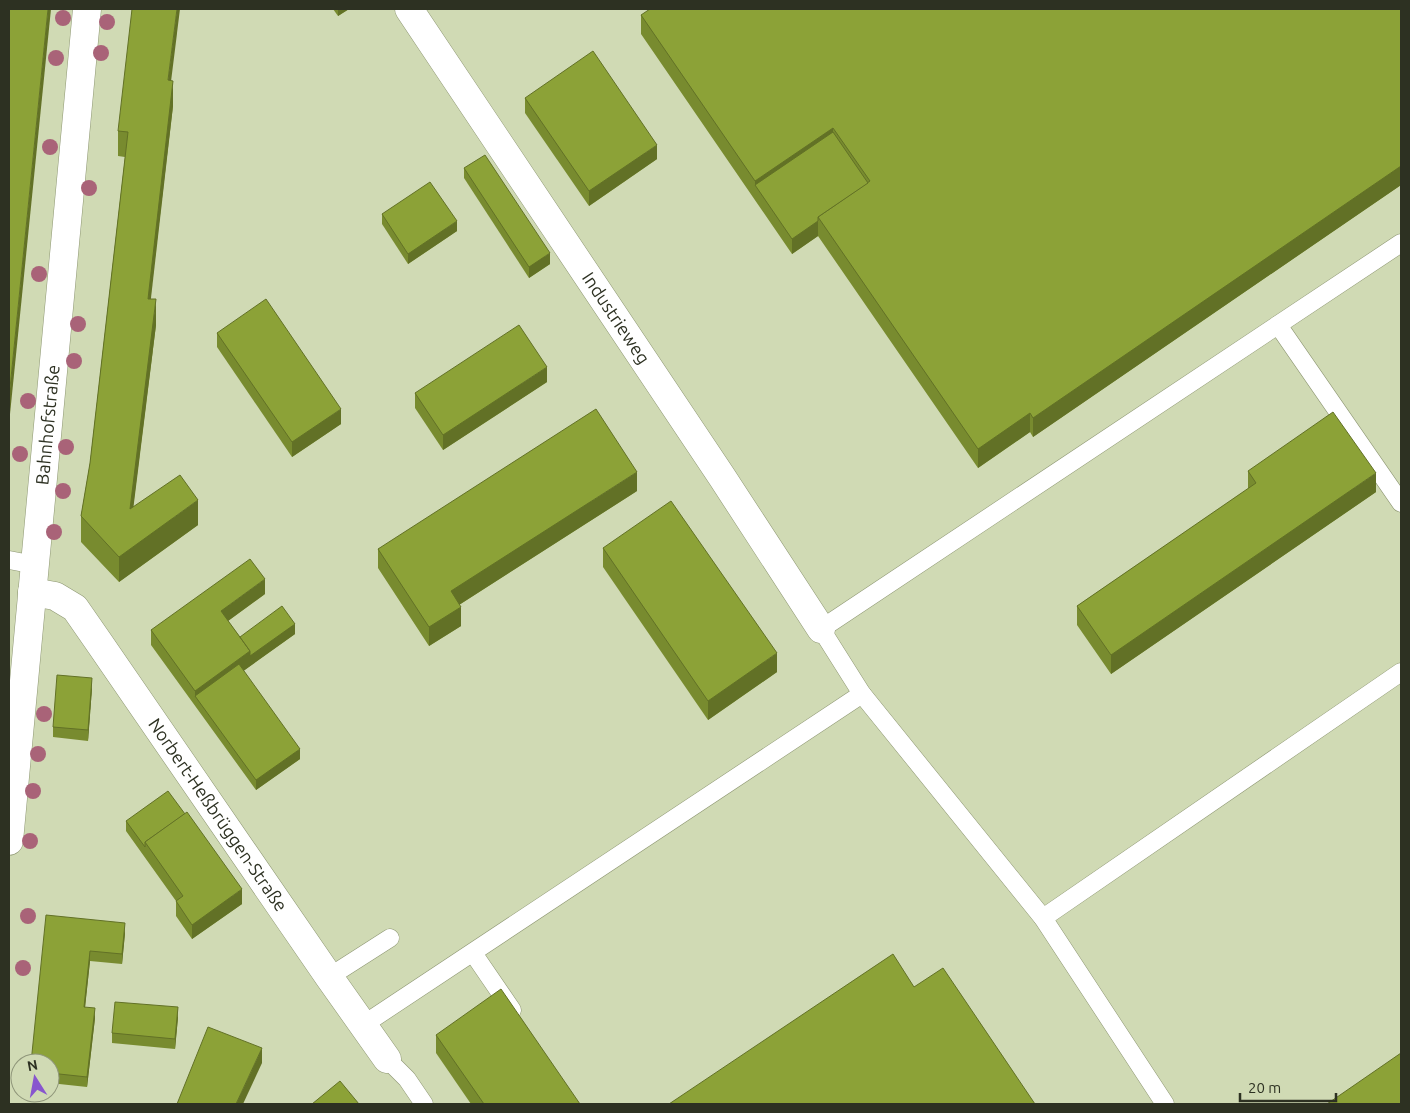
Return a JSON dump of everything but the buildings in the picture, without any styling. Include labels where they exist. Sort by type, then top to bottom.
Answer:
[{"type":"street","name":"Bahnhofstraße","points":[[9,841],[18,631],[32,592],[22,563],[87,9]]},
{"type":"street","name":"Industrieweg","points":[[409,9],[722,477],[820,629]]},
{"type":"street","name":"Norbert-Heßbrüggen-Straße","points":[[32,592],[55,596],[74,608],[387,1059]]},
{"type":"lane","points":[[1165,1104],[1043,918],[862,694],[820,629],[1401,242]]},
{"type":"lane","points":[[1278,325],[1401,503]]},
{"type":"lane","points":[[1043,918],[1401,672]]},
{"type":"lane","points":[[363,1025],[862,694]]},
{"type":"lane","points":[[329,977],[390,938]]},
{"type":"lane","points":[[473,953],[520,1022]]},
{"type":"lane","points":[[387,1059],[407,1079],[424,1104]]}]
